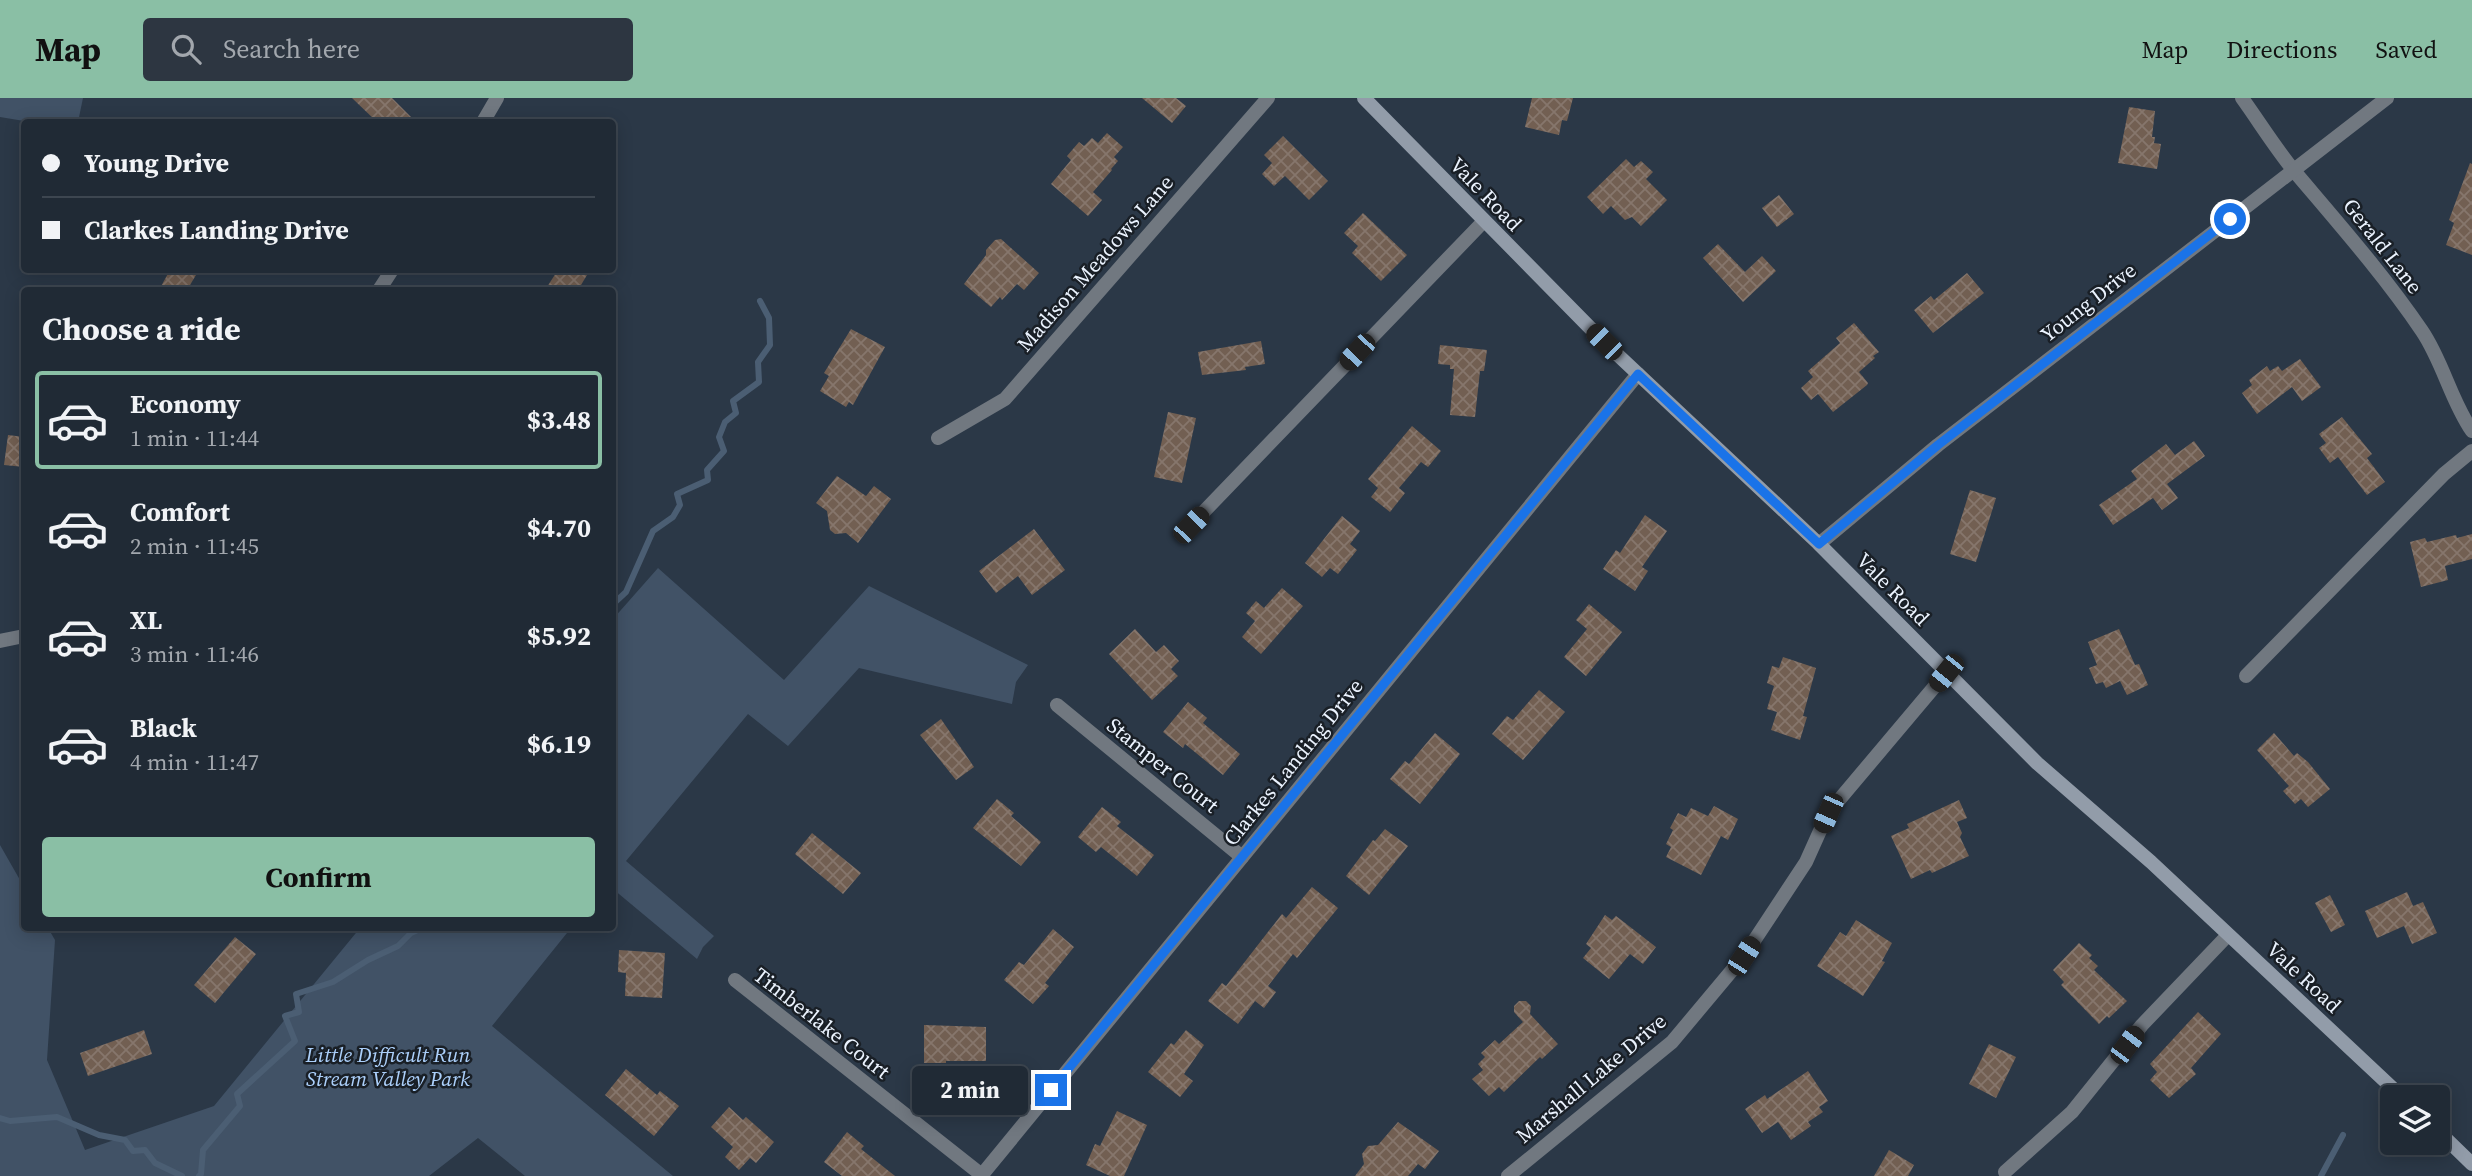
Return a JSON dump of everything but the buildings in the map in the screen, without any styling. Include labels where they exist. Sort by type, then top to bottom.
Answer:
[{"type":"main road","name":"Vale Road","points":[[1364,98],[1483,222],[1638,374],[1819,544],[2037,762],[2151,862],[2389,1085]]},
{"type":"main road","points":[[2450,1143],[2472,1164]]},
{"type":"street","points":[[485,119],[498,98]]},
{"type":"street","name":"Madison Meadows Lane","points":[[938,438],[1005,398],[1268,98]]},
{"type":"street","name":"Gerald Lane","points":[[2242,98],[2293,170],[2329,209],[2422,331],[2442,366],[2465,421],[2472,431]]},
{"type":"street","name":"Young Drive","points":[[1819,544],[1938,445],[2387,98]]},
{"type":"street","points":[[1191,525],[1483,222]]},
{"type":"street","name":"Clarkes Landing Drive","points":[[982,1176],[1638,374]]},
{"type":"street","points":[[2246,677],[2444,474],[2472,451]]},
{"type":"street","points":[[0,640],[21,636]]},
{"type":"street","name":"Marshall Lake Drive","points":[[1508,1176],[1672,1042],[1744,956],[1806,862],[1828,813],[1946,673]]},
{"type":"street","name":"Stamper Court","points":[[1057,705],[1242,857]]},
{"type":"street","points":[[2005,1172],[2072,1112],[2142,1025],[2228,935]]},
{"type":"street","name":"Timberlake Court","points":[[735,980],[982,1176]]},
{"type":"green space","points":[[0,98],[83,98],[79,119],[21,120],[0,117]]},
{"type":"green space","points":[[658,568],[784,680],[869,586],[1028,665],[1016,682],[1012,704],[859,668],[788,746],[748,714],[626,861],[714,936],[703,947],[697,959],[616,892],[616,616]]},
{"type":"green space","name":"Little Difficult Run Stream Valley Park","points":[[0,845],[21,882],[21,931],[50,931],[55,940],[47,1060],[85,1150],[214,1106],[358,931],[569,931],[492,1026],[673,1176],[525,1176],[478,1138],[429,1176],[0,1176]]},
{"type":"waterway","points":[[616,601],[626,592],[653,531],[673,517],[680,505],[677,494],[708,480],[707,470],[724,451],[719,437],[725,422],[736,413],[733,401],[759,382],[758,362],[770,345],[769,318],[760,301]]},
{"type":"waterway","points":[[199,1176],[203,1150],[240,1106],[237,1094],[295,1041],[285,1016],[299,1012],[296,994],[333,982],[368,960],[398,946],[415,931]]},
{"type":"waterway","points":[[0,1118],[10,1121],[57,1117],[99,1135],[125,1140],[133,1151],[145,1150],[155,1163],[182,1176]]},
{"type":"waterway","points":[[2321,1176],[2343,1135]]},
{"type":"route","points":[[1051,1090],[1638,374],[1819,544],[1938,445],[2230,219]]}]
